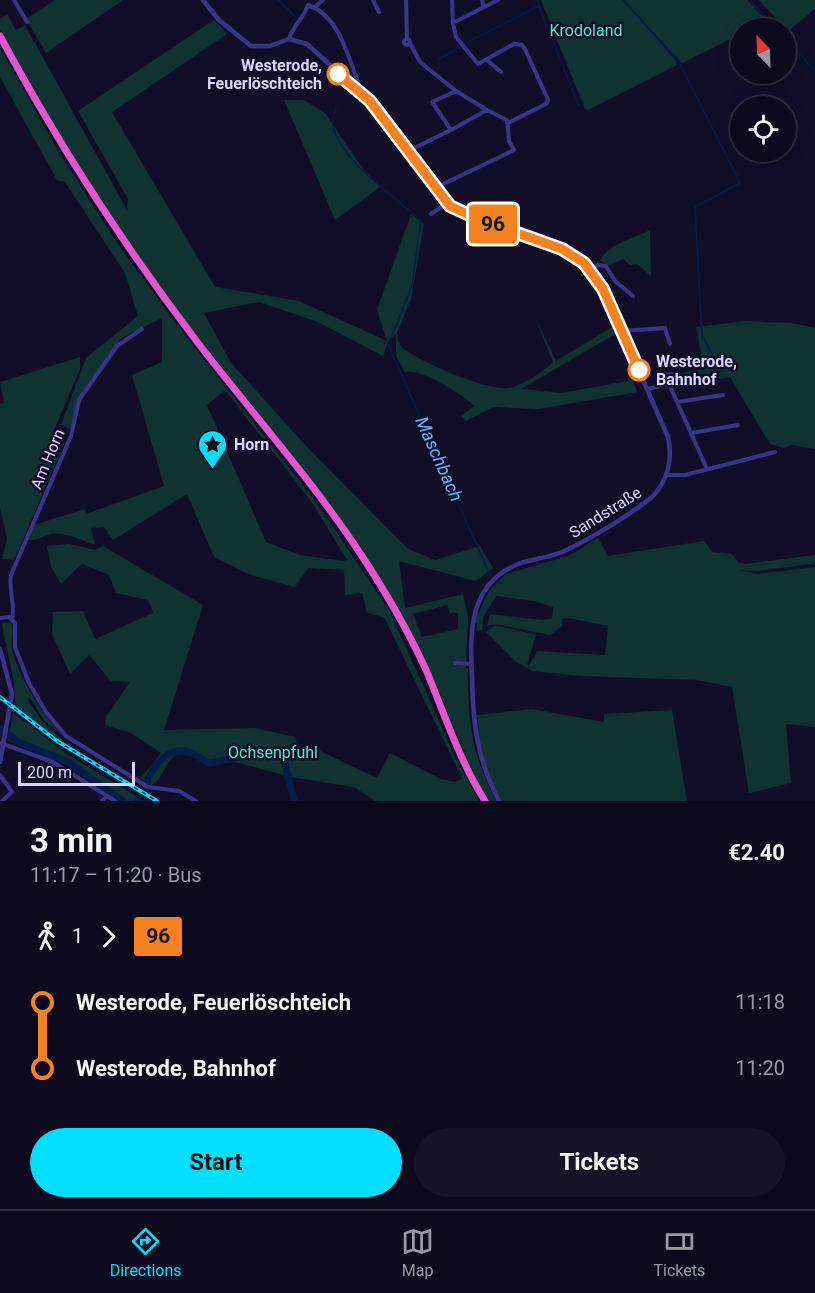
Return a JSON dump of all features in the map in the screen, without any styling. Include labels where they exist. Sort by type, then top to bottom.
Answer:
[{"type":"highway","points":[[0,36],[80,173],[164,300]]},
{"type":"highway","points":[[0,45],[82,185],[178,320],[343,528],[389,598],[484,801]]},
{"type":"street","points":[[14,0],[27,22]]},
{"type":"street","points":[[203,0],[219,20],[251,46],[270,46],[290,39],[307,44],[380,113],[447,203],[478,219],[562,249],[591,270],[647,388],[669,442],[670,459],[667,474],[679,476],[775,452]]},
{"type":"street","points":[[315,7],[323,0]]},
{"type":"street","points":[[373,0],[379,12]]},
{"type":"street","points":[[406,0],[408,41],[420,62],[456,91],[487,110],[504,117],[508,123],[509,141],[513,150],[434,188]]},
{"type":"street","points":[[452,0],[454,32],[473,62],[478,64],[514,44],[522,45],[545,92],[548,100],[546,104],[508,123]]},
{"type":"street","points":[[482,0],[484,7]]},
{"type":"street","points":[[453,23],[498,0]]},
{"type":"street","points":[[290,39],[291,33],[305,15],[307,2],[315,7],[339,34],[358,82],[356,89]]},
{"type":"street","points":[[487,60],[501,72]]},
{"type":"street","points":[[451,130],[432,102],[456,91]]},
{"type":"street","points":[[407,151],[487,110]]},
{"type":"street","points":[[431,214],[447,203]]},
{"type":"street","points":[[591,270],[598,264],[606,266],[615,281],[633,296]]},
{"type":"street","points":[[621,331],[665,328],[670,344]]},
{"type":"street","name":"Am Horn","points":[[142,329],[117,346],[79,400],[71,436],[11,574],[9,586],[12,618],[16,626],[15,644],[18,658],[46,712],[66,736],[148,787],[179,790],[196,801]]},
{"type":"street","points":[[647,388],[669,384],[674,380],[674,375],[658,375]]},
{"type":"street","points":[[669,384],[707,469]]},
{"type":"street","points":[[677,402],[723,395]]},
{"type":"street","points":[[691,433],[738,425]]},
{"type":"street","name":"Sandstraße","points":[[499,801],[476,741],[471,664],[473,613],[488,585],[516,565],[563,552],[646,502],[658,490],[667,474]]},
{"type":"street","points":[[0,618],[12,618]]},
{"type":"street","points":[[0,649],[12,694],[0,762]]},
{"type":"street","points":[[455,663],[471,664]]},
{"type":"street","points":[[2,744],[53,762],[115,801]]},
{"type":"street","points":[[0,776],[12,792],[2,801]]},
{"type":"street","points":[[102,801],[106,796]]},
{"type":"green space","points":[[55,0],[123,0],[46,53],[26,19]]},
{"type":"green space","name":"Krodoland","points":[[541,0],[747,0],[764,18],[730,18],[730,39],[682,63],[636,14],[677,65],[588,110],[585,109]]},
{"type":"green space","points":[[759,0],[815,0],[815,9],[796,24],[796,18],[776,18]]},
{"type":"green space","points":[[7,14],[16,30],[25,25],[127,210],[128,199],[78,111],[214,20],[227,34],[112,112],[215,287],[299,301],[387,341],[377,310],[411,214],[424,224],[411,299],[397,333],[401,346],[413,355],[471,381],[499,388],[509,388],[532,378],[553,362],[535,317],[556,361],[614,326],[618,335],[615,334],[521,389],[562,393],[633,380],[637,392],[538,409],[493,407],[466,421],[461,416],[475,406],[432,378],[405,372],[396,356],[396,334],[388,341],[383,356],[318,322],[259,302],[204,313],[231,363],[309,449],[408,549],[435,560],[480,546],[493,568],[476,581],[399,561],[405,608],[463,594],[468,617],[466,668],[468,669],[470,722],[476,752],[496,801],[489,801],[478,783],[421,649],[361,547],[308,475],[182,317],[113,219],[53,123],[0,30],[0,19]],"holes":[[[447,605],[450,613],[458,613],[458,629],[422,637],[413,614]]]},
{"type":"green space","name":"Ochsenpfuhl","points":[[0,48],[59,152],[115,240],[175,322],[316,502],[389,610],[456,759],[479,801],[375,801],[354,787],[291,777],[228,760],[199,760],[183,753],[172,758],[160,778],[151,785],[140,779],[161,753],[131,733],[105,725],[106,717],[130,682],[111,681],[89,655],[70,674],[52,634],[53,612],[83,611],[95,639],[153,613],[148,600],[116,593],[109,575],[82,564],[61,584],[51,567],[47,546],[69,544],[95,550],[103,546],[203,605],[164,730],[255,728],[295,737],[298,746],[318,750],[377,778],[390,753],[441,779],[456,782],[462,778],[384,617],[367,613],[362,593],[345,595],[344,570],[308,568],[295,587],[250,575],[214,557],[187,494],[113,540],[104,527],[91,528],[95,545],[59,534],[28,540],[34,525],[85,509],[86,514],[164,486],[132,375],[162,362],[162,318],[121,338],[86,390],[70,429],[61,425],[86,358],[138,316],[125,273],[65,182],[57,180],[0,77]],"holes":[[[225,390],[313,504],[347,560],[300,555],[266,542],[207,405]]]},
{"type":"green space","points":[[284,100],[304,100],[326,114],[361,166],[380,187],[335,220]]},
{"type":"green space","points":[[650,230],[651,276],[637,264],[630,265],[623,259],[609,265],[600,261],[614,246]]},
{"type":"green space","points":[[745,321],[792,323],[815,328],[815,449],[792,445],[784,448],[770,444],[730,377],[673,386],[677,380],[676,374],[704,369],[696,327]]},
{"type":"green space","points":[[80,357],[80,369],[54,430],[64,434],[64,444],[14,560],[2,559],[7,538],[0,508],[0,404],[4,403],[0,382]]},
{"type":"green space","points":[[598,538],[608,556],[704,541],[712,552],[732,554],[738,562],[745,564],[815,555],[815,563],[811,564],[759,571],[738,570],[758,574],[815,567],[815,727],[786,724],[791,783],[749,793],[732,687],[697,680],[582,676],[532,671],[515,661],[486,632],[496,625],[536,635],[527,665],[529,666],[537,651],[605,655],[608,626],[568,618],[562,619],[562,626],[550,635],[496,624],[487,626],[490,614],[542,620],[552,618],[553,607],[534,601],[496,596],[484,616],[482,630],[476,631],[477,623],[473,623],[490,590],[506,574],[568,556]]},
{"type":"green space","points":[[11,622],[12,650],[22,677],[45,715],[75,747],[43,719],[30,698],[27,699],[42,721],[76,752],[14,706],[15,687],[2,623]]},
{"type":"green space","points":[[532,709],[604,722],[604,714],[672,710],[687,801],[499,801],[476,741],[479,729],[477,715]]},
{"type":"green space","points":[[13,713],[67,754],[144,801],[121,801],[60,760],[8,741]]},
{"type":"waterway","name":"Maschbach","points":[[278,0],[296,17]]},
{"type":"waterway","points":[[537,0],[547,27]]},
{"type":"waterway","points":[[623,0],[679,62],[740,183],[695,207],[702,336],[715,359]]},
{"type":"waterway","points":[[749,0],[766,18]]},
{"type":"waterway","points":[[468,42],[539,6]]},
{"type":"waterway","points":[[549,31],[579,106]]},
{"type":"waterway","points":[[439,59],[462,46]]},
{"type":"waterway","points":[[796,51],[815,71]]},
{"type":"waterway","name":"Maschbach","points":[[336,106],[333,120],[334,130],[341,144],[360,168],[421,220],[412,286],[391,338]]},
{"type":"waterway","name":"Maschbach","points":[[388,344],[490,575]]},
{"type":"waterway","points":[[0,728],[18,742],[68,762],[123,801]]},
{"type":"waterway","points":[[145,788],[155,767],[173,752],[189,752],[210,763],[276,750],[281,751],[283,756],[294,801]]},
{"type":"railway","points":[[0,697],[57,741],[157,801]]},
{"type":"bus line","name":"96","points":[[338,74],[370,101],[434,188],[450,206],[478,219],[562,249],[584,263],[596,276],[603,289],[639,370]]},
{"type":"place","name":"Westerode, Feuerlöschteich","points":[[338,74]]},
{"type":"place","name":"Westerode, Bahnhof","points":[[639,370]]},
{"type":"place","name":"Horn","points":[[213,470]]}]
